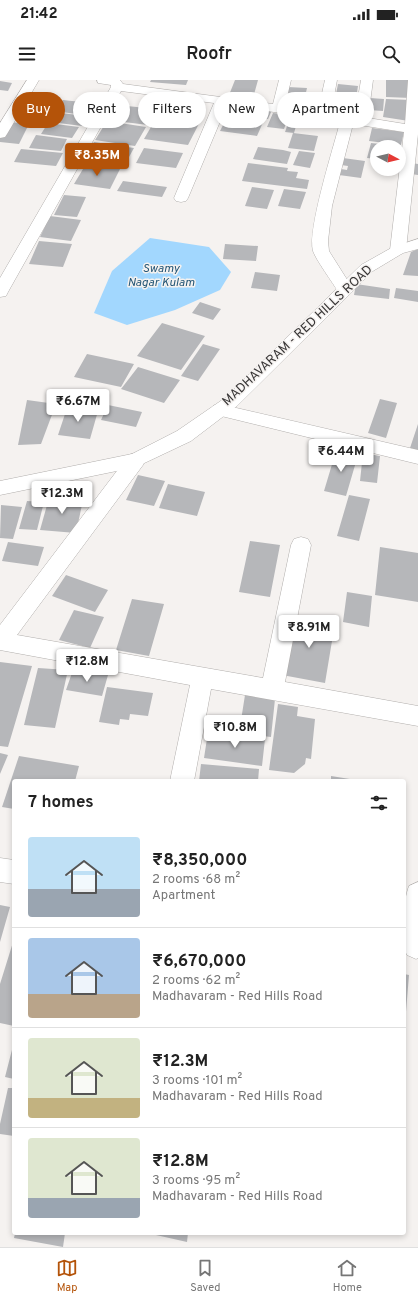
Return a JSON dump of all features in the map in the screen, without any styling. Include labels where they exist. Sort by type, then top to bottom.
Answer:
[{"type":"street","points":[[0,134],[33,80]]},
{"type":"street","points":[[103,80],[117,83],[117,87]]},
{"type":"street","points":[[282,92],[285,80]]},
{"type":"street","points":[[329,92],[331,80]]},
{"type":"street","points":[[363,92],[367,80]]},
{"type":"street","points":[[398,250],[414,129],[414,80]]},
{"type":"street","points":[[117,87],[142,85],[214,98]]},
{"type":"street","points":[[0,292],[117,87]]},
{"type":"street","points":[[181,198],[214,119]]},
{"type":"street","points":[[374,123],[414,129]]},
{"type":"street","points":[[345,289],[323,255],[320,241],[325,206],[352,128]]},
{"type":"street","name":"MADHAVARAM - RED HILLS ROAD","points":[[0,488],[136,460],[184,436],[232,402],[367,268],[398,250],[418,244]]},
{"type":"street","points":[[219,410],[418,457]]},
{"type":"street","points":[[136,460],[0,641],[418,716]]},
{"type":"street","points":[[272,690],[301,545]]},
{"type":"street","points":[[182,779],[202,678]]},
{"type":"street","points":[[0,870],[12,872]]},
{"type":"street","points":[[413,946],[418,895]]},
{"type":"water","name":"Swamy Nagar Kulam","points":[[150,238],[209,247],[231,272],[220,290],[175,310],[127,325],[94,313],[112,271]]},
{"type":"building","points":[[151,80],[188,80],[186,85],[150,82]]},
{"type":"building","points":[[235,80],[258,80],[255,92],[230,92]]},
{"type":"building","points":[[386,80],[411,80],[411,98],[386,97]]},
{"type":"building","points":[[0,81],[12,83],[8,91],[0,90]]},
{"type":"building","points":[[338,84],[358,86],[357,92],[336,92]]},
{"type":"building","points":[[288,87],[307,88],[306,92],[287,92]]},
{"type":"building","points":[[374,98],[384,99],[383,111],[374,110]]},
{"type":"building","points":[[386,99],[411,100],[409,121],[383,117]]},
{"type":"building","points":[[65,100],[73,101],[73,114],[65,112]]},
{"type":"building","points":[[130,106],[138,107],[138,124],[130,123]]},
{"type":"building","points":[[10,107],[12,107],[12,119],[4,118]]},
{"type":"building","points":[[269,110],[272,110],[269,117]]},
{"type":"building","points":[[273,113],[277,114],[277,128],[284,129],[269,127],[269,122]]},
{"type":"building","points":[[65,114],[73,114],[73,125],[65,124]]},
{"type":"building","points":[[0,121],[12,122],[12,128],[27,128],[19,144],[0,142]]},
{"type":"building","points":[[65,125],[78,128],[72,138],[41,134],[45,128],[65,128]]},
{"type":"building","points":[[130,125],[138,126],[138,128],[145,128],[135,146],[95,140],[103,128],[130,128]]},
{"type":"building","points":[[150,128],[197,128],[188,145],[144,139]]},
{"type":"building","points":[[222,128],[260,128],[257,136],[220,131]]},
{"type":"building","points":[[286,128],[295,128],[294,133],[285,132]]},
{"type":"building","points":[[372,128],[404,132],[402,140],[369,141]]},
{"type":"building","points":[[293,133],[318,136],[314,151],[288,148]]},
{"type":"building","points":[[36,135],[67,139],[61,151],[29,148]]},
{"type":"building","points":[[94,142],[134,148],[124,166],[83,160]]},
{"type":"building","points":[[258,147],[291,152],[287,164],[253,159]]},
{"type":"building","points":[[370,147],[370,158],[367,158]]},
{"type":"building","points":[[144,148],[183,153],[176,168],[136,163]]},
{"type":"building","points":[[21,149],[63,153],[56,166],[14,162]]},
{"type":"building","points":[[299,151],[315,153],[310,168],[293,165]]},
{"type":"building","points":[[343,158],[365,161],[361,178],[339,175],[341,169],[347,170],[348,166],[341,165]]},
{"type":"building","points":[[248,163],[288,168],[287,171],[298,172],[296,178],[309,180],[307,189],[242,181]]},
{"type":"building","points":[[412,163],[418,164],[418,175],[411,174]]},
{"type":"building","points":[[86,164],[120,169],[110,189],[74,184]]},
{"type":"building","points":[[123,181],[167,187],[162,197],[117,191]]},
{"type":"building","points":[[252,187],[274,190],[267,209],[245,206]]},
{"type":"building","points":[[284,189],[306,192],[300,209],[278,206]]},
{"type":"building","points":[[64,195],[86,197],[77,217],[54,215]]},
{"type":"building","points":[[50,216],[81,220],[71,241],[40,237]]},
{"type":"building","points":[[39,241],[72,244],[63,267],[29,264]]},
{"type":"building","points":[[225,244],[258,246],[256,261],[223,259]]},
{"type":"building","points":[[418,249],[418,276],[403,275],[411,252]]},
{"type":"building","points":[[255,272],[280,275],[277,291],[251,288]]},
{"type":"building","points":[[356,284],[390,289],[389,299],[354,295]]},
{"type":"building","points":[[396,288],[418,291],[418,302],[394,298]]},
{"type":"building","points":[[200,302],[221,309],[213,320],[192,313]]},
{"type":"building","points":[[162,323],[205,336],[181,370],[137,356]]},
{"type":"building","points":[[203,344],[220,349],[198,381],[181,376]]},
{"type":"building","points":[[87,354],[134,364],[121,387],[74,377]]},
{"type":"building","points":[[138,367],[180,380],[164,403],[121,389]]},
{"type":"building","points":[[380,399],[397,403],[386,438],[368,433]]},
{"type":"building","points":[[27,400],[56,404],[41,444],[18,445]]},
{"type":"building","points":[[108,405],[142,412],[136,427],[101,420]]},
{"type":"building","points":[[67,408],[98,411],[90,439],[58,435]]},
{"type":"building","points":[[418,424],[418,450],[410,448]]},
{"type":"building","points":[[336,451],[358,455],[346,496],[324,491]]},
{"type":"building","points":[[363,453],[380,456],[377,483],[360,481]]},
{"type":"building","points":[[138,475],[165,481],[154,506],[126,500]]},
{"type":"building","points":[[168,484],[205,492],[197,516],[159,508]]},
{"type":"building","points":[[349,495],[370,499],[359,541],[337,536]]},
{"type":"building","points":[[49,498],[83,500],[76,533],[40,530]]},
{"type":"building","points":[[27,501],[44,502],[37,530],[19,529]]},
{"type":"building","points":[[1,505],[22,507],[13,539],[0,538]]},
{"type":"building","points":[[250,541],[280,545],[270,597],[239,592]]},
{"type":"building","points":[[8,542],[44,547],[38,566],[2,561]]},
{"type":"building","points":[[380,547],[418,553],[418,602],[375,595]]},
{"type":"building","points":[[66,575],[108,590],[95,612],[52,596]]},
{"type":"building","points":[[347,592],[372,596],[369,627],[343,622]]},
{"type":"building","points":[[132,599],[164,604],[149,656],[116,650]]},
{"type":"building","points":[[74,610],[104,617],[90,648],[59,640]]},
{"type":"building","points":[[294,615],[335,623],[325,683],[282,675]]},
{"type":"building","points":[[0,662],[32,666],[8,747],[0,746]]},
{"type":"building","points":[[38,668],[68,670],[55,728],[24,725]]},
{"type":"building","points":[[73,670],[108,675],[102,696],[66,690]]},
{"type":"building","points":[[107,687],[153,693],[148,716],[130,714],[129,720],[120,719],[119,725],[99,722]]},
{"type":"building","points":[[245,695],[275,699],[271,737],[239,733]]},
{"type":"building","points":[[278,704],[298,707],[297,716],[315,719],[311,759],[306,758],[305,764],[294,773],[269,770]]},
{"type":"building","points":[[208,732],[265,739],[262,766],[204,758]]},
{"type":"building","points":[[0,753],[8,755],[0,774]]},
{"type":"building","points":[[19,756],[79,766],[76,779],[12,779],[12,809],[2,807]]},
{"type":"building","points":[[201,764],[259,769],[258,779],[199,779]]},
{"type":"building","points":[[331,776],[350,779],[331,779]]},
{"type":"building","points":[[0,905],[10,907],[0,942]]},
{"type":"building","points":[[12,945],[12,1026],[0,1023],[0,984]]},
{"type":"building","points":[[406,974],[409,975],[406,1012]]},
{"type":"building","points":[[12,1050],[12,1079],[5,1077]]},
{"type":"building","points":[[8,1088],[12,1088],[12,1136],[0,1134],[0,1124]]},
{"type":"building","points":[[15,1235],[65,1235],[63,1247],[14,1238]]},
{"type":"building","points":[[156,1235],[188,1235],[187,1242]]}]
